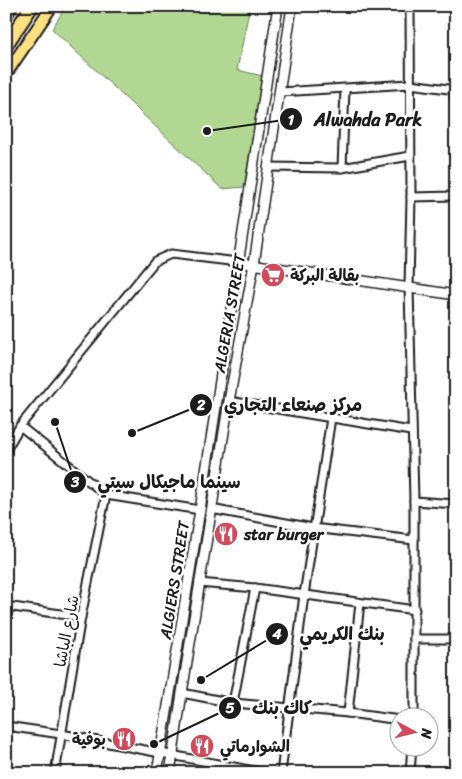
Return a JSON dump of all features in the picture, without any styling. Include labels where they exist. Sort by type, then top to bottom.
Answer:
[{"type":"highway","points":[[6,14],[11,6]]},
{"type":"highway","points":[[6,45],[32,6]]},
{"type":"main road","points":[[6,74],[52,6]]},
{"type":"main road","points":[[278,10],[292,11]]},
{"type":"main road","name":"ALGIERS STREET","points":[[158,773],[278,10]]},
{"type":"main road","name":"ALGERIA STREET","points":[[170,773],[211,509],[254,264],[292,11]]},
{"type":"main road","points":[[238,262],[456,295]]},
{"type":"main road","points":[[200,510],[211,509]]},
{"type":"street","points":[[410,6],[411,197],[409,287],[414,501],[414,706]]},
{"type":"street","points":[[280,92],[410,84],[455,90],[456,110]]},
{"type":"street","points":[[342,168],[344,89]]},
{"type":"street","points":[[268,167],[342,168],[410,156]]},
{"type":"street","points":[[411,197],[456,196]]},
{"type":"street","points":[[6,450],[20,426],[155,261],[171,254],[238,262]]},
{"type":"street","points":[[229,400],[412,431]]},
{"type":"street","points":[[281,773],[304,595],[331,418]]},
{"type":"street","points":[[20,426],[106,496],[200,510]]},
{"type":"street","name":"شارع الباشا","points":[[55,773],[82,617],[106,496]]},
{"type":"street","points":[[414,501],[456,504]]},
{"type":"street","points":[[211,509],[314,528],[414,540]]},
{"type":"street","points":[[199,583],[255,588],[414,610]]},
{"type":"street","points":[[233,703],[255,588]]},
{"type":"street","points":[[348,714],[360,603]]},
{"type":"street","points":[[6,606],[82,617]]},
{"type":"street","points":[[414,639],[456,639]]},
{"type":"street","points":[[182,693],[233,703],[390,719]]},
{"type":"street","points":[[6,726],[61,734],[265,773]]},
{"type":"street","points":[[410,773],[411,756]]},
{"type":"green space","points":[[66,6],[250,6],[237,70],[263,76],[244,187],[222,189],[52,29]]},
{"type":"place","name":"Alwahda Park","points":[[207,131]]},
{"type":"place","name":"بقالة البركة","points":[[273,275]]},
{"type":"place","name":"سينما ماجيكال سيتي","points":[[55,422]]},
{"type":"place","name":"مركز صنعاء التجاري","points":[[132,433]]},
{"type":"place","name":"star burger","points":[[226,534]]},
{"type":"place","name":"بنك الكريمي","points":[[201,680]]},
{"type":"place","name":"بوفية","points":[[124,739]]},
{"type":"place","name":"كاك بنك","points":[[154,744]]},
{"type":"place","name":"الشوارماتي","points":[[202,746]]}]
